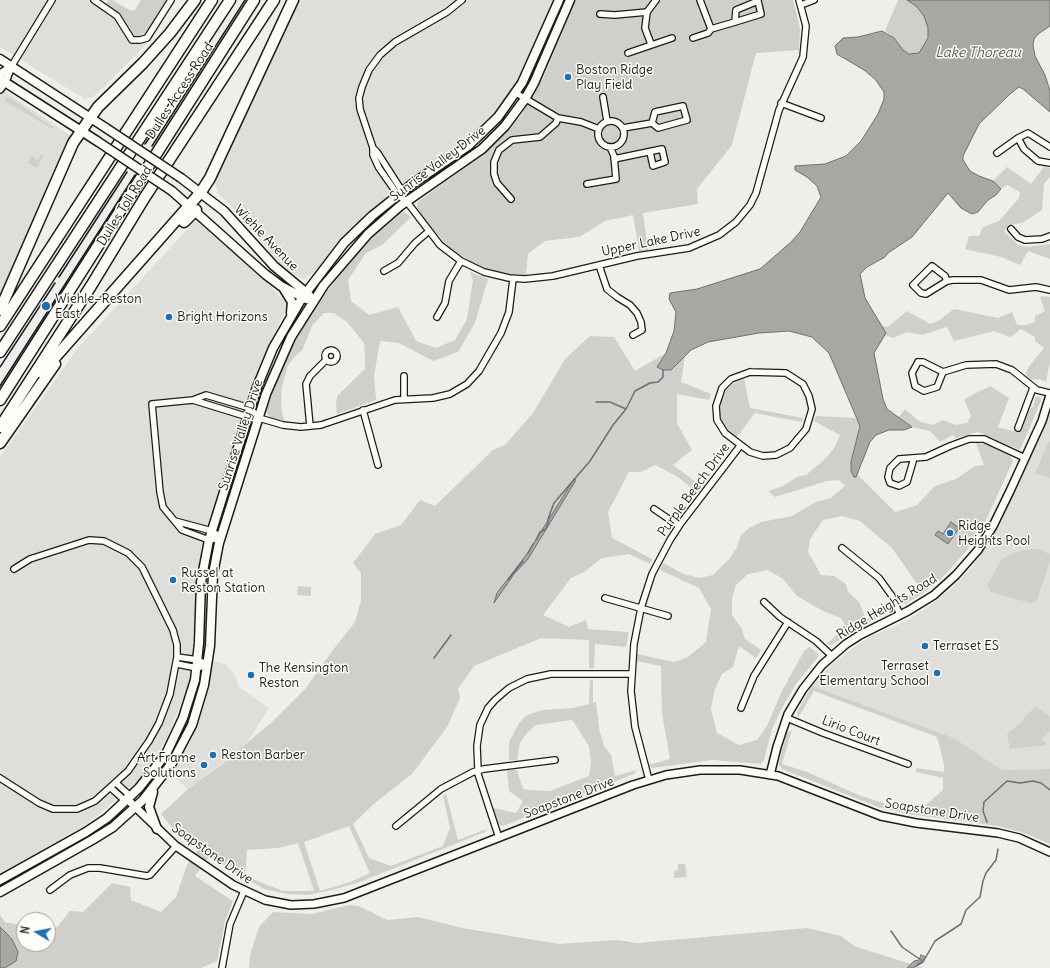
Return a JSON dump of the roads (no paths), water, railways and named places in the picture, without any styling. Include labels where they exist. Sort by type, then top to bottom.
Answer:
[{"type":"highway","points":[[0,310],[73,143],[98,107],[144,63],[170,33],[195,0]]},
{"type":"highway","points":[[0,326],[212,0]]},
{"type":"highway","name":"Dulles Access Road","points":[[0,352],[230,0]]},
{"type":"highway","name":"Dulles Access Road","points":[[0,400],[254,0]]},
{"type":"highway","name":"Dulles Toll Road","points":[[0,427],[145,197],[274,0]]},
{"type":"highway","points":[[0,443],[31,396],[62,356],[193,208],[210,178],[293,0]]},
{"type":"highway","points":[[32,378],[51,362],[104,301],[193,208]]},
{"type":"main road","name":"Sunrise Valley Drive","points":[[0,880],[96,826],[128,800],[158,766],[173,741],[188,706],[197,664],[201,586],[209,540],[264,368],[291,316],[304,295],[331,258],[358,229],[400,193],[478,138],[498,117],[516,93],[559,0]]},
{"type":"main road","name":"Sunrise Valley Drive","points":[[0,892],[113,827],[136,808],[172,763],[189,733],[200,701],[207,665],[213,574],[221,538],[266,394],[283,352],[313,300],[340,265],[364,238],[407,202],[482,149],[505,126],[525,99],[570,0]]},
{"type":"main road","name":"Wiehle Avenue","points":[[0,59],[90,117],[201,192],[224,212],[282,274],[304,295]]},
{"type":"main road","name":"Wiehle Avenue","points":[[3,80],[172,191],[281,286],[313,300]]},
{"type":"main road","points":[[282,274],[304,281],[311,280],[318,276]]},
{"type":"main road","points":[[281,286],[292,302],[291,316]]},
{"type":"main road","points":[[154,787],[149,807],[157,829]]},
{"type":"street","points":[[0,89],[3,80],[52,0]]},
{"type":"street","points":[[97,1],[117,16],[132,40],[140,40],[147,38],[171,0]]},
{"type":"street","name":"Upper Lake Drive","points":[[462,0],[447,12],[387,48],[375,61],[362,87],[359,103],[363,122],[373,148],[375,161],[440,245],[461,261],[484,272],[514,279],[541,278],[699,245],[732,226],[743,214],[756,193],[781,103],[799,67],[805,47],[806,26],[800,2]]},
{"type":"street","points":[[652,44],[645,28],[647,12],[656,0]]},
{"type":"street","points":[[700,0],[711,28]]},
{"type":"street","points":[[800,2],[814,0]]},
{"type":"street","points":[[693,38],[708,32],[711,28],[734,22],[761,14],[758,2],[736,10],[734,22]]},
{"type":"street","points":[[600,14],[615,15],[647,12]]},
{"type":"street","points":[[628,53],[672,38]]},
{"type":"street","points":[[0,74],[11,67]]},
{"type":"street","points":[[516,93],[558,118],[581,122],[599,129]]},
{"type":"street","points":[[602,97],[607,121]]},
{"type":"street","points":[[781,103],[821,118]]},
{"type":"street","points":[[623,128],[652,123],[658,128],[687,120],[683,106],[655,112],[652,123]]},
{"type":"street","points":[[510,199],[497,183],[494,174],[494,162],[500,150],[512,140],[540,137],[553,127],[558,118]]},
{"type":"street","points":[[607,121],[615,121],[623,128],[623,140],[617,145],[610,147],[602,144],[599,139],[599,129],[607,121]]},
{"type":"street","points":[[997,153],[1018,138],[1028,134],[1050,147]]},
{"type":"street","points":[[1018,138],[1024,150],[1038,161],[1050,163]]},
{"type":"street","points":[[587,184],[616,179],[614,159],[610,147]]},
{"type":"street","points":[[614,159],[650,152]]},
{"type":"street","points":[[1011,229],[1018,237],[1025,240],[1042,239],[1050,236]]},
{"type":"street","points":[[384,271],[398,263],[415,243],[429,231]]},
{"type":"street","points":[[437,317],[445,303],[449,281],[461,261]]},
{"type":"street","points":[[599,265],[607,289],[634,309],[641,322],[642,330],[633,335]]},
{"type":"street","points":[[947,281],[945,276],[932,266],[913,285],[921,293],[926,294],[947,281],[981,280],[1009,290],[1036,287],[1050,290]]},
{"type":"street","points":[[193,400],[248,417],[259,418],[292,427],[310,426],[332,421],[383,403],[404,399],[442,397],[459,389],[473,378],[485,361],[505,324],[514,279]]},
{"type":"street","points":[[310,426],[306,384],[310,376],[326,360]]},
{"type":"street","points":[[943,372],[939,385],[930,390],[924,391],[918,388],[913,381],[913,370],[918,362],[923,362],[943,372],[966,365],[996,364],[1012,370],[1033,388],[1050,394]]},
{"type":"street","name":"Purple Beech Drive","points":[[750,372],[779,372],[798,380],[807,390],[812,409],[806,429],[796,443],[783,453],[769,456],[756,455],[740,446],[725,433],[717,420],[717,400],[726,383],[737,375],[750,372]]},
{"type":"street","points":[[404,376],[404,399]]},
{"type":"street","points":[[1018,428],[1033,388]]},
{"type":"street","name":"Ridge Heights Road","points":[[770,775],[777,747],[787,718],[803,689],[832,656],[860,635],[900,615],[934,595],[946,586],[968,562],[993,526],[1042,421],[1050,394]]},
{"type":"street","points":[[221,538],[209,540],[182,530],[166,512],[161,500],[152,404],[193,400],[206,395],[250,408],[259,418]]},
{"type":"street","points":[[364,410],[378,465]]},
{"type":"street","points":[[914,458],[908,482],[899,486],[890,483],[888,473],[894,462],[905,458],[926,457],[950,446],[969,440],[984,439],[1025,458]]},
{"type":"street","name":"Purple Beech Drive","points":[[649,780],[635,727],[631,674],[634,644],[641,608],[652,574],[679,526],[740,446]]},
{"type":"street","points":[[654,509],[679,526]]},
{"type":"street","points":[[175,521],[212,531],[221,538]]},
{"type":"street","points":[[0,778],[41,805],[60,810],[75,810],[87,806],[111,788],[142,752],[155,730],[170,694],[177,664],[177,645],[173,630],[142,567],[128,553],[104,541],[89,540],[30,559],[14,569]]},
{"type":"street","points":[[842,548],[879,578],[892,596],[900,615]]},
{"type":"street","points":[[605,598],[668,616]]},
{"type":"street","points":[[764,602],[788,622],[816,641],[832,656]]},
{"type":"street","points":[[741,708],[754,676],[788,622]]},
{"type":"street","points":[[177,657],[197,664]]},
{"type":"street","points":[[177,664],[207,665]]},
{"type":"street","points":[[499,838],[486,804],[478,770],[477,746],[480,725],[488,708],[509,688],[527,680],[551,674],[631,674]]},
{"type":"street","name":"Lirio Court","points":[[787,718],[823,733],[908,764]]},
{"type":"street","points":[[396,826],[441,789],[478,770],[555,760]]},
{"type":"street","name":"Soapstone Drive","points":[[128,800],[176,846],[244,891],[265,900],[291,905],[331,902],[649,780],[682,772],[712,769],[740,770],[770,775],[794,782],[881,816],[916,823],[1005,834],[1029,842],[1050,852]]},
{"type":"street","points":[[111,788],[122,798],[128,800],[127,793],[116,783]]},
{"type":"street","points":[[50,890],[76,872],[88,868],[100,868],[147,876],[176,846]]},
{"type":"street","points":[[222,968],[230,924],[244,891]]},
{"type":"water","name":"Lake Thoreau","points":[[907,0],[1050,0],[1050,26],[1038,34],[1034,39],[1033,45],[1035,56],[1045,75],[1050,91],[1050,112],[1019,87],[1010,94],[979,124],[963,156],[963,160],[970,171],[993,181],[1001,189],[996,195],[988,200],[978,212],[972,214],[961,208],[948,193],[912,237],[888,253],[885,257],[867,267],[860,274],[865,298],[886,333],[874,353],[883,399],[887,409],[912,427],[904,430],[889,430],[876,435],[870,442],[856,477],[854,477],[851,471],[851,462],[860,426],[829,353],[812,337],[789,331],[759,333],[708,342],[691,350],[671,370],[663,370],[657,367],[666,353],[674,331],[676,312],[669,299],[670,293],[697,289],[760,269],[791,242],[800,232],[821,197],[817,186],[807,177],[795,170],[795,166],[825,164],[846,156],[861,141],[878,114],[884,99],[884,92],[875,79],[864,70],[837,54],[835,46],[843,38],[858,37],[882,31],[894,38],[903,50],[909,54],[919,53],[928,38],[928,28],[924,16],[916,6]]},
{"type":"water","points":[[574,479],[576,480],[528,559],[514,574],[494,603],[497,593],[527,554]]},
{"type":"water","name":"Ridge Heights Pool","points":[[951,522],[959,528],[948,544],[935,535],[938,531],[943,534]]},
{"type":"water","points":[[0,927],[12,939],[16,948],[16,952],[18,952],[16,961],[5,968],[0,968]]},
{"type":"water","points":[[921,955],[926,957],[913,968],[907,968],[914,961],[919,960]]},
{"type":"waterway","points":[[536,540],[540,532],[546,529],[554,503],[590,461],[613,425],[626,409],[635,391],[650,383],[658,382],[663,377],[663,370]]},
{"type":"waterway","points":[[596,402],[610,402],[626,409]]},
{"type":"waterway","points":[[528,553],[533,544]]},
{"type":"waterway","points":[[508,580],[523,561]]},
{"type":"waterway","points":[[434,658],[451,635]]},
{"type":"waterway","points":[[987,822],[983,811],[984,802],[1007,781],[1020,783],[1033,781],[1041,783],[1050,790]]},
{"type":"waterway","points":[[916,966],[923,962],[935,941],[961,924],[966,910],[980,897],[983,881],[986,873],[996,860],[998,849]]},
{"type":"waterway","points":[[891,931],[902,947],[921,960]]},
{"type":"railway","points":[[152,146],[245,0]]},
{"type":"railway","points":[[145,144],[161,121]]},
{"type":"railway","points":[[59,277],[127,172]]},
{"type":"railway","points":[[0,386],[135,175]]},
{"type":"railway","points":[[0,367],[55,283]]},
{"type":"place","name":"Boston Ridge Play Field","points":[[568,77]]},
{"type":"place","name":"Wiehle–Reston East","points":[[46,306]]},
{"type":"place","name":"Bright Horizons","points":[[169,317]]},
{"type":"place","name":"Ridge Heights Pool","points":[[950,533]]},
{"type":"place","name":"Russel at Reston Station","points":[[173,580]]},
{"type":"place","name":"Terraset ES","points":[[925,646]]},
{"type":"place","name":"Terraset Elementary School","points":[[937,673]]},
{"type":"place","name":"The Kensington Reston","points":[[251,675]]},
{"type":"place","name":"Reston Barber","points":[[213,755]]},
{"type":"place","name":"Art Frame Solutions","points":[[204,765]]}]
